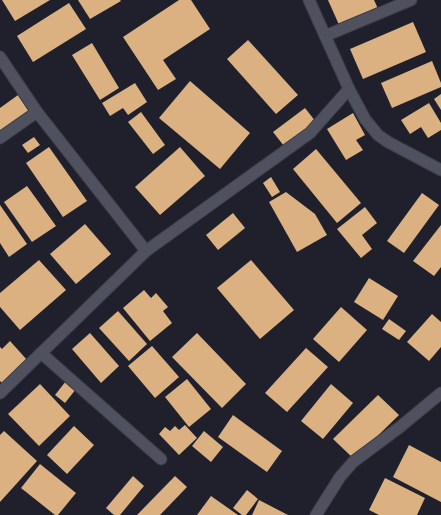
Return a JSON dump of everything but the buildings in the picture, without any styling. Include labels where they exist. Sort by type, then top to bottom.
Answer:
[{"type":"street","points":[[309,0],[349,90],[365,119],[378,135],[388,142],[441,170]]},
{"type":"street","points":[[326,36],[411,0]]},
{"type":"street","points":[[0,57],[37,112],[146,251]]},
{"type":"street","points":[[0,393],[146,251],[310,133],[349,90]]},
{"type":"street","points":[[0,138],[37,112]]},
{"type":"street","points":[[41,353],[161,458]]},
{"type":"street","points":[[316,515],[340,477],[352,462],[400,427],[441,393]]}]
